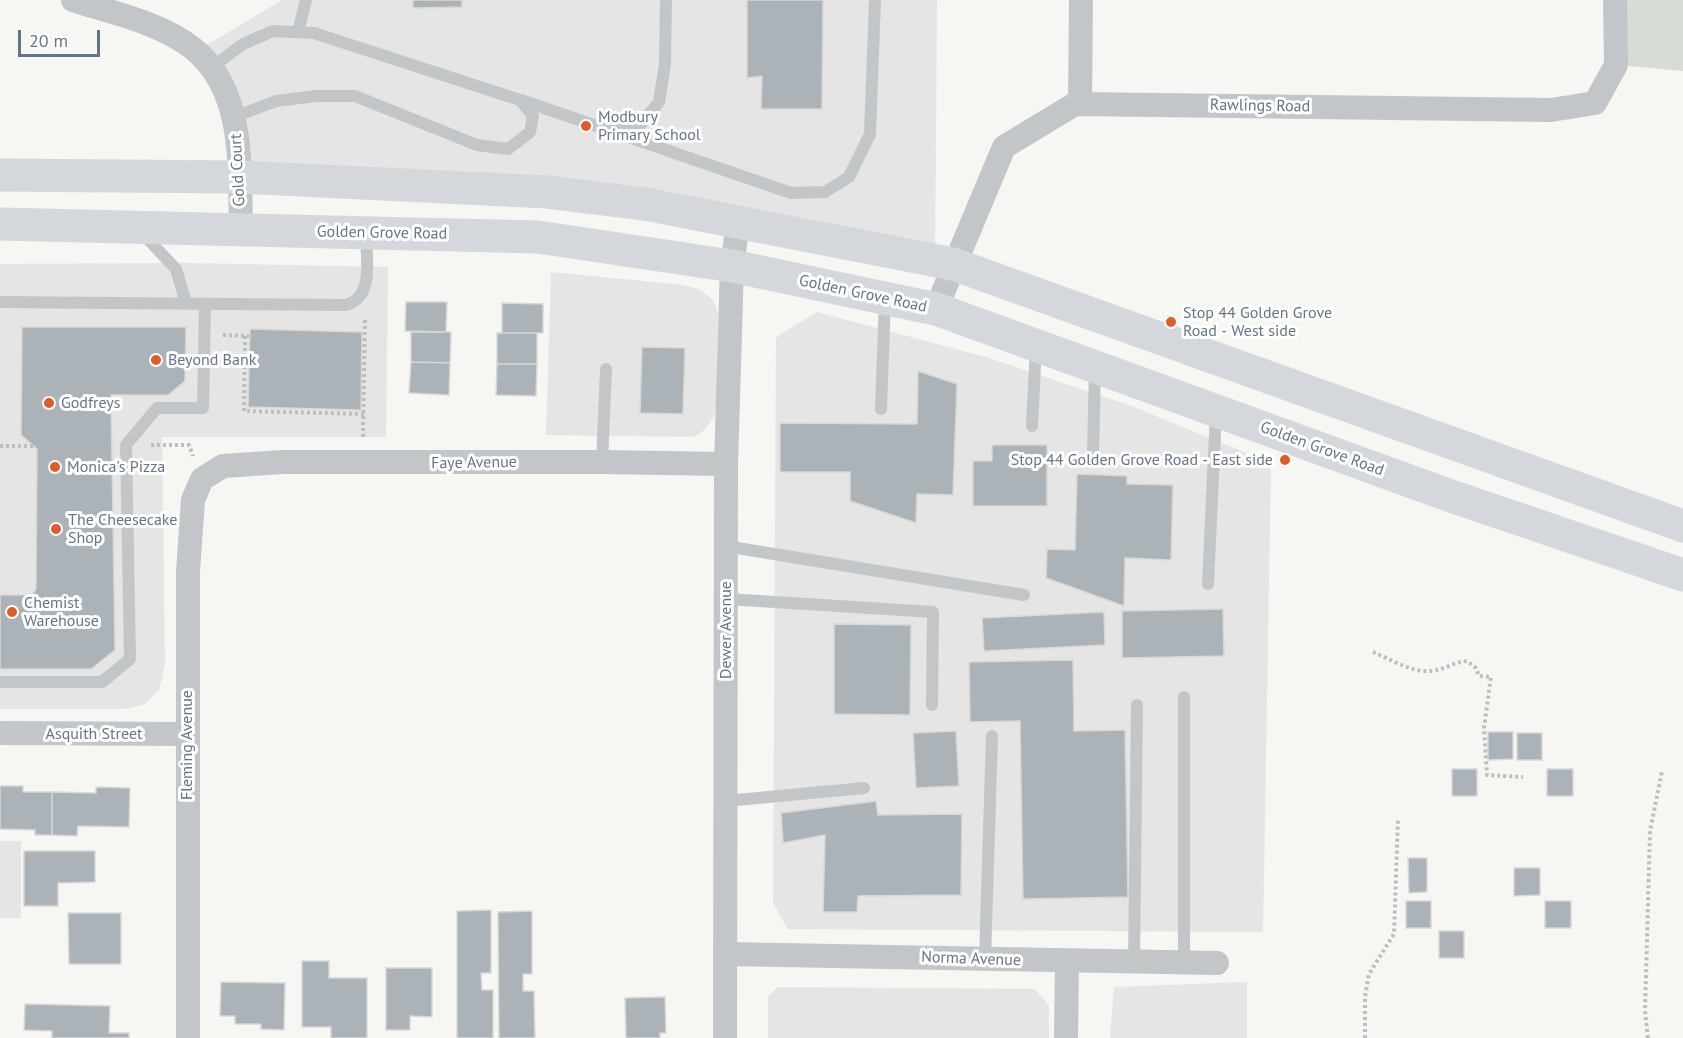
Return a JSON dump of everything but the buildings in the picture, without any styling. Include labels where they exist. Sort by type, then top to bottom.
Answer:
[{"type":"main road","points":[[0,175],[239,177],[547,192],[645,204],[953,264],[1683,526]]},
{"type":"main road","name":"Golden Grove Road","points":[[0,224],[538,237],[732,266],[886,298],[936,309],[1448,495],[1683,575]]},
{"type":"street","points":[[1080,104],[1081,0]]},
{"type":"street","name":"Rawlings Road","points":[[936,309],[1004,147],[1075,104],[1551,110],[1595,103],[1616,65],[1615,0]]},
{"type":"street","name":"Gold Court","points":[[88,3],[169,34],[197,51],[222,84],[238,135],[241,230]]},
{"type":"street","name":"Dewer Avenue","points":[[725,1038],[726,464],[732,266],[738,222]]},
{"type":"street","name":"Faye Avenue","points":[[202,479],[223,466],[283,462],[726,464]]},
{"type":"street","name":"Fleming Avenue","points":[[188,1038],[188,572],[193,500],[202,479]]},
{"type":"street","name":"Asquith Street","points":[[0,733],[187,734]]},
{"type":"street","name":"Norma Avenue","points":[[725,954],[1217,963]]},
{"type":"street","points":[[1066,962],[1066,1038]]},
{"type":"lane","points":[[298,32],[306,0]]},
{"type":"lane","points":[[610,131],[638,128],[659,102],[665,64],[666,0]]},
{"type":"lane","points":[[210,68],[243,44],[273,31],[325,36],[791,193],[825,192],[849,177],[870,134],[875,0]]},
{"type":"lane","points":[[234,117],[276,101],[316,96],[355,96],[477,145],[508,149],[530,132],[533,116],[520,100]]},
{"type":"lane","points":[[134,227],[176,268],[186,303]]},
{"type":"lane","points":[[0,302],[346,305],[357,302],[364,291],[366,232]]},
{"type":"lane","points":[[881,409],[886,298]]},
{"type":"lane","points":[[0,682],[102,682],[129,659],[126,446],[157,408],[203,408],[205,304]]},
{"type":"lane","points":[[1032,426],[1036,345]]},
{"type":"lane","points":[[1093,454],[1095,367]]},
{"type":"lane","points":[[602,462],[606,369]]},
{"type":"lane","points":[[1208,584],[1216,410]]},
{"type":"lane","points":[[726,546],[1024,595]]},
{"type":"lane","points":[[727,599],[933,612],[932,705]]},
{"type":"lane","points":[[1184,697],[1184,963]]},
{"type":"lane","points":[[1134,963],[1137,705]]},
{"type":"lane","points":[[985,959],[992,736]]},
{"type":"lane","points":[[726,801],[864,788]]},
{"type":"path","points":[[362,463],[364,291]]},
{"type":"path","points":[[245,336],[244,411],[364,414]]},
{"type":"path","points":[[126,446],[189,445],[202,479]]},
{"type":"path","points":[[0,446],[33,446]]},
{"type":"path","points":[[1373,652],[1417,670],[1431,671],[1455,662],[1467,661],[1476,668],[1479,676],[1491,677],[1484,728],[1487,775],[1523,777]]},
{"type":"path","points":[[1648,1038],[1645,1011],[1650,831],[1662,771]]},
{"type":"path","points":[[1365,1038],[1365,997],[1369,974],[1394,934],[1398,818]]},
{"type":"shaded area","name":"Modbury Primary School","points":[[282,0],[937,0],[935,260],[738,222],[239,177],[238,135],[197,51]]},
{"type":"shaded area","points":[[1615,0],[1683,0],[1683,71],[1616,65]]},
{"type":"shaded area","points":[[185,263],[388,267],[386,437],[162,437],[165,664],[159,690],[145,704],[125,709],[0,709],[0,264]]},
{"type":"shaded area","points":[[551,272],[684,285],[701,290],[713,300],[718,313],[717,404],[713,418],[704,431],[693,437],[546,435]]},
{"type":"shaded area","points":[[817,312],[986,357],[1129,405],[1271,463],[1263,932],[788,929],[773,903],[776,337]]},
{"type":"shaded area","points":[[0,841],[21,841],[21,918],[0,918]]},
{"type":"shaded area","points":[[1247,982],[1247,1038],[1110,1038],[1114,987]]},
{"type":"shaded area","points":[[778,987],[1035,989],[1049,1006],[1049,1038],[768,1038],[768,996]]},
{"type":"place","name":"Modbury Primary School","points":[[586,126]]},
{"type":"place","name":"Stop 44 Golden Grove Road - West side","points":[[1171,322]]},
{"type":"place","name":"Beyond Bank","points":[[156,360]]},
{"type":"place","name":"Godfreys","points":[[49,403]]},
{"type":"place","name":"Stop 44 Golden Grove Road - East side","points":[[1285,460]]},
{"type":"place","name":"Monica's Pizza","points":[[55,467]]},
{"type":"place","name":"The Cheesecake Shop","points":[[56,529]]},
{"type":"place","name":"Chemist Warehouse","points":[[12,612]]}]
